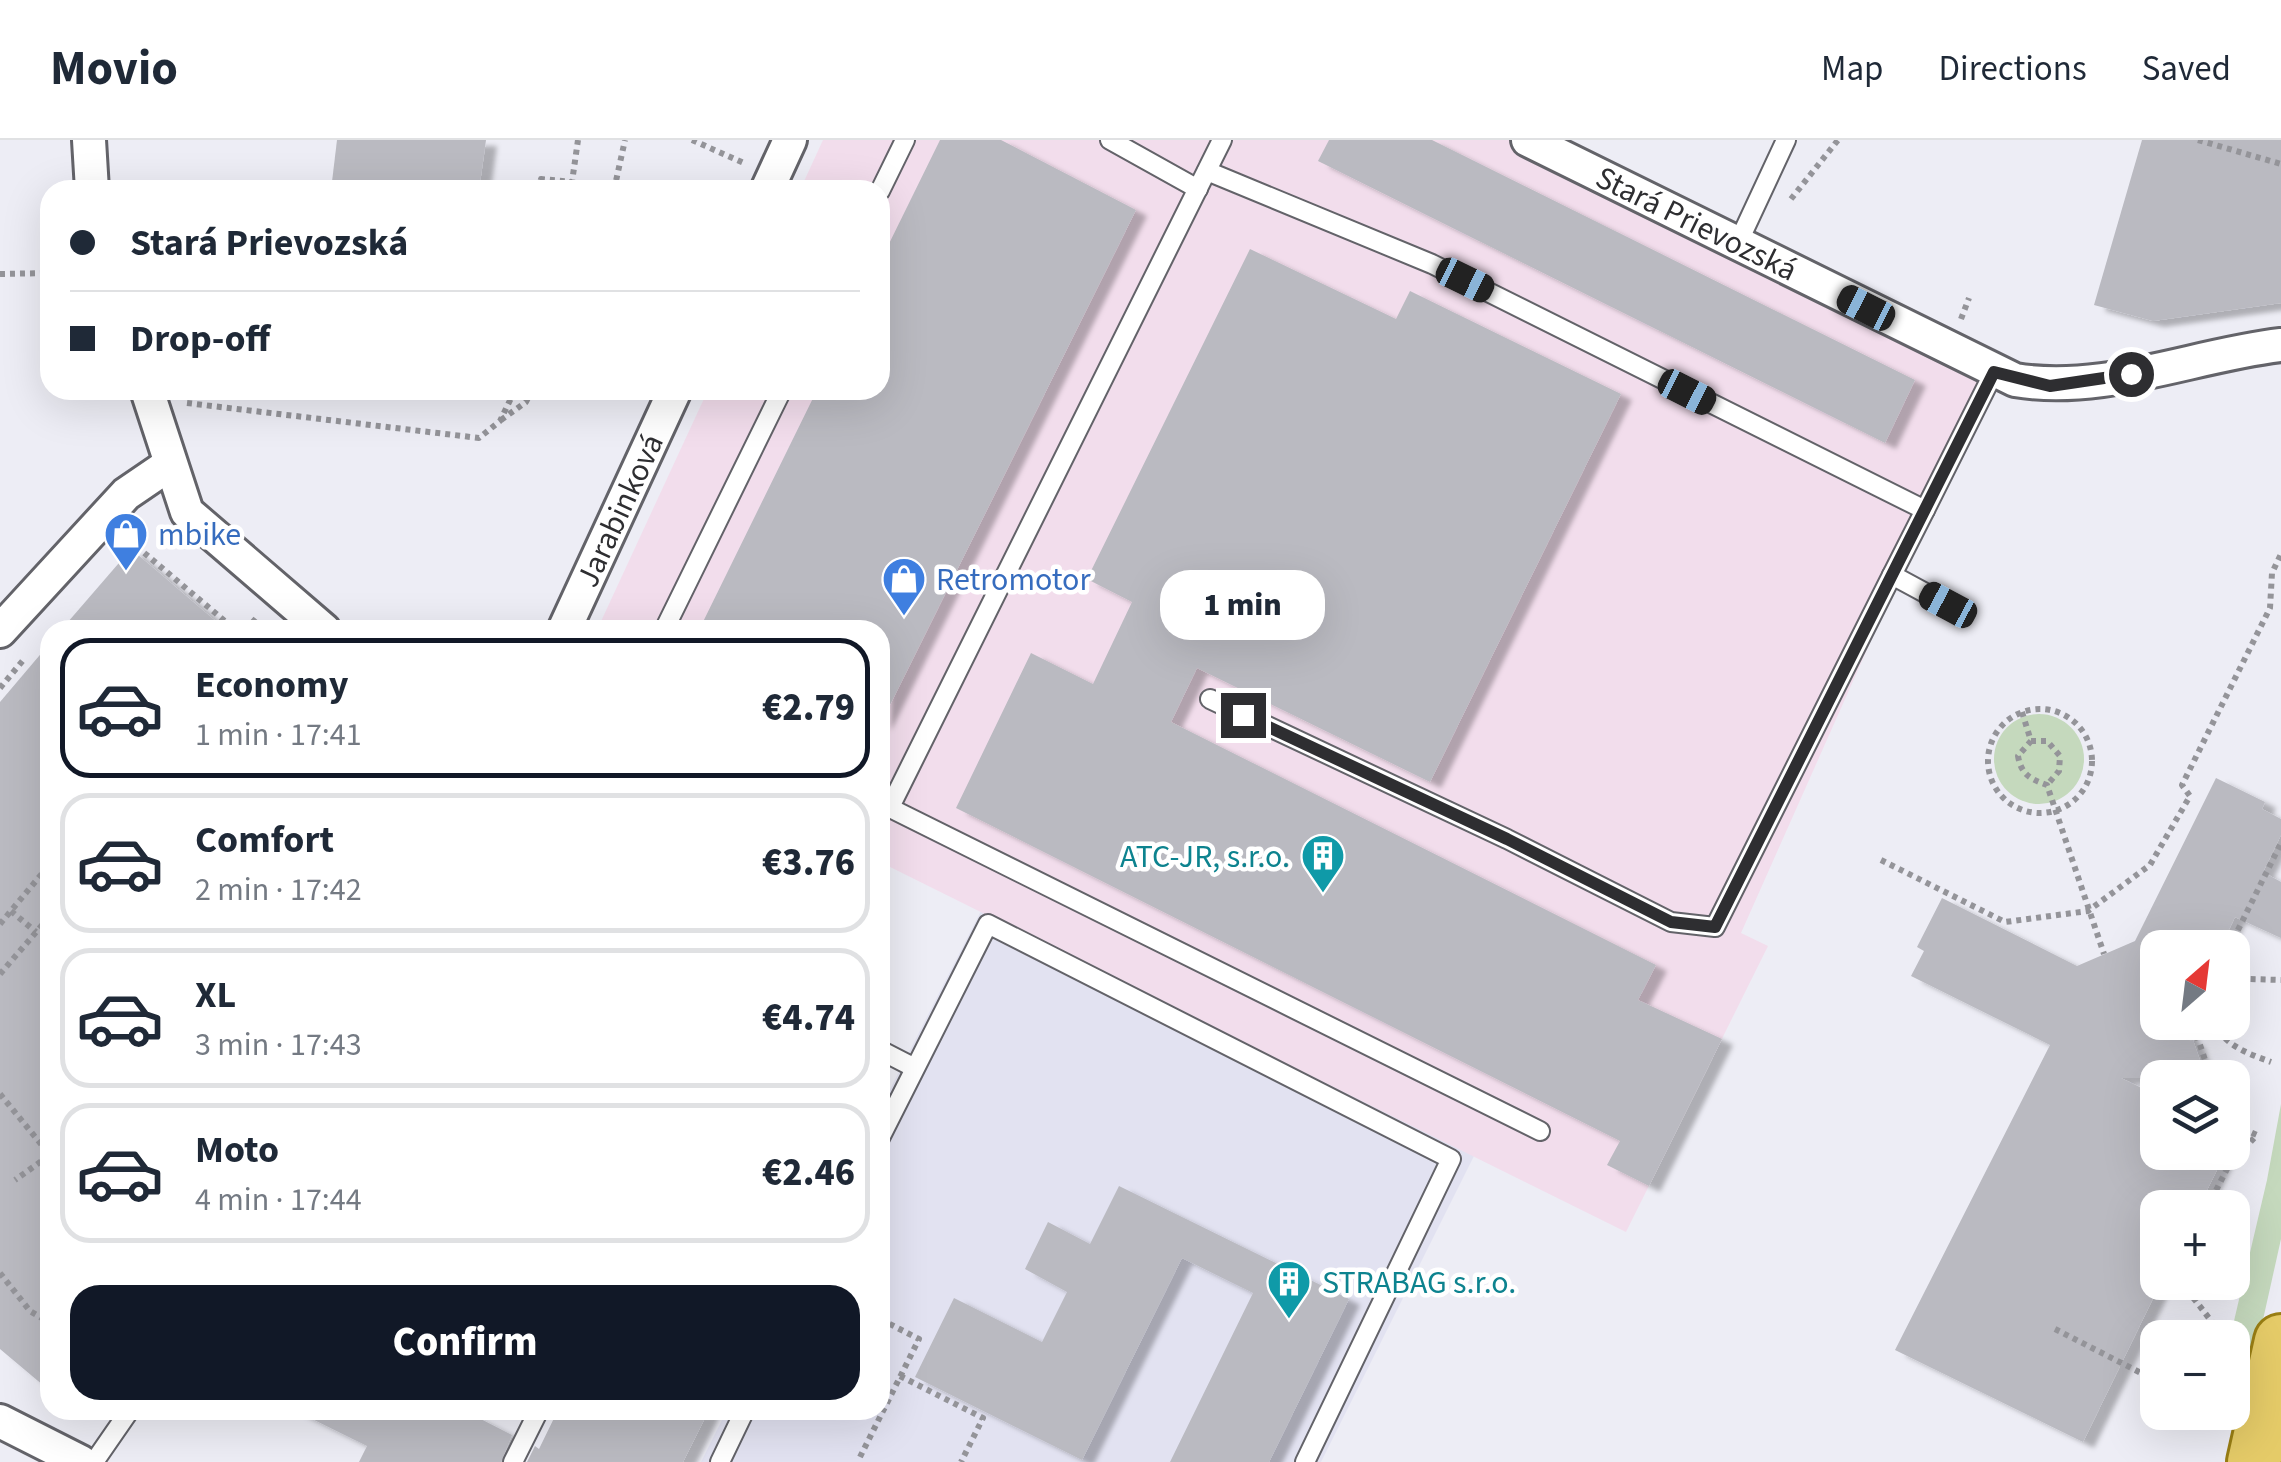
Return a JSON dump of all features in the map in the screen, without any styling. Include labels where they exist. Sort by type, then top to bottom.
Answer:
[{"type":"main road","points":[[2254,1462],[2281,1342]]},
{"type":"street","points":[[89,140],[91,180]]},
{"type":"street","points":[[772,180],[790,140]]},
{"type":"street","name":"Stará Prievozská","points":[[1528,140],[1994,372],[2050,386],[2275,347]]},
{"type":"street","points":[[149,400],[186,512],[312,620]]},
{"type":"street","name":"Jarabinková","points":[[569,620],[669,400]]},
{"type":"street","points":[[0,631],[126,494],[170,464]]},
{"type":"street","points":[[0,1421],[81,1462]]},
{"type":"lane","points":[[885,180],[905,140]]},
{"type":"lane","points":[[1110,140],[1198,189]]},
{"type":"lane","points":[[890,794],[1222,140]]},
{"type":"lane","points":[[1738,244],[1786,140]]},
{"type":"lane","points":[[1207,171],[1432,264],[1925,510]]},
{"type":"lane","points":[[1210,699],[1507,839],[1671,922],[1715,927],[1994,372]]},
{"type":"lane","points":[[669,620],[777,400]]},
{"type":"lane","points":[[1892,575],[1956,609]]},
{"type":"lane","points":[[890,806],[1540,1131]]},
{"type":"lane","points":[[890,1116],[988,924],[1451,1159],[1305,1462]]},
{"type":"lane","points":[[890,1055],[913,1067]]},
{"type":"lane","points":[[94,1462],[123,1420]]},
{"type":"lane","points":[[513,1462],[534,1420]]},
{"type":"lane","points":[[720,1462],[740,1420]]},
{"type":"path","points":[[572,180],[578,140]]},
{"type":"path","points":[[616,180],[625,140]]},
{"type":"path","points":[[692,140],[751,166],[757,153]]},
{"type":"path","points":[[1827,154],[1837,140]]},
{"type":"path","points":[[2198,140],[2281,164]]},
{"type":"path","points":[[0,274],[40,273]]},
{"type":"path","points":[[500,421],[510,400]]},
{"type":"path","points":[[187,403],[479,438],[527,400]]},
{"type":"path","points":[[125,544],[129,540],[224,620]]},
{"type":"path","points":[[1882,860],[2005,922],[2088,911],[2150,865],[2190,796],[2182,785],[2270,608],[2272,573],[2281,554]]},
{"type":"path","points":[[2054,710],[2082,729],[2090,744],[2090,776],[2083,791],[2057,811],[2021,810],[1994,786],[1988,769],[1988,751],[1994,734],[2006,720],[2022,712],[2054,710]]},
{"type":"path","points":[[2022,712],[2031,741]]},
{"type":"path","points":[[2031,741],[2047,741],[2060,756],[2059,771],[2047,785],[2020,770],[2018,756],[2031,741]]},
{"type":"path","points":[[2047,785],[2104,954]]},
{"type":"path","points":[[2238,930],[2281,843]]},
{"type":"path","points":[[0,924],[40,876]]},
{"type":"path","points":[[11,911],[36,932]]},
{"type":"path","points":[[0,974],[40,927]]},
{"type":"path","points":[[2250,979],[2281,980]]},
{"type":"path","points":[[2226,1040],[2270,1062]]},
{"type":"path","points":[[0,1094],[40,1143]]},
{"type":"path","points":[[15,1180],[40,1162]]},
{"type":"path","points":[[0,1274],[30,1311],[40,1316]]},
{"type":"path","points":[[2195,1300],[2210,1320]]},
{"type":"path","points":[[890,1324],[919,1339],[890,1396]]},
{"type":"path","points":[[2055,1329],[2140,1372]]},
{"type":"path","points":[[900,1376],[983,1418],[961,1462]]},
{"type":"path","points":[[860,1457],[878,1420]]},
{"type":"shaded area","points":[[823,140],[1564,140],[2005,360],[1914,544],[1741,933],[1768,946],[1626,1232],[890,867],[890,620],[602,620],[703,400],[890,400],[890,180],[805,180]]},
{"type":"shaded area","points":[[981,911],[1474,1156],[1321,1462],[701,1462],[722,1420],[890,1420],[890,1089]]},
{"type":"green space","points":[[2039,714],[2056,717],[2071,727],[2081,742],[2081,776],[2071,791],[2056,801],[2039,804],[2022,801],[2007,791],[1997,776],[1994,759],[1997,742],[2007,727],[2022,717]]},
{"type":"green space","points":[[2281,1104],[2281,1239],[2250,1378],[2250,1320],[2234,1320],[2239,1300],[2250,1300],[2250,1253]]},
{"type":"building","points":[[337,140],[486,140],[480,180],[332,180]]},
{"type":"building","points":[[940,140],[1001,140],[1136,210],[890,705],[890,620],[704,620],[812,400],[890,400],[890,242]]},
{"type":"building","points":[[1329,140],[1432,140],[1915,380],[1885,443],[1318,161]]},
{"type":"building","points":[[2142,140],[2281,140],[2281,303],[2153,321],[2094,305]]},
{"type":"building","points":[[1250,249],[1396,319],[1410,291],[1621,394],[1430,782],[1197,668],[1171,722],[1656,965],[1638,1000],[1722,1039],[1649,1186],[1607,1165],[1620,1141],[956,808],[1031,653],[1093,684],[1132,602],[1087,579]]},
{"type":"building","points":[[131,549],[214,620],[70,620]]},
{"type":"building","points":[[40,655],[40,1383],[0,1349],[0,702]]},
{"type":"building","points":[[2216,778],[2265,802],[2262,809],[2281,819],[2281,835],[2263,872],[2281,882],[2281,938],[2235,917],[2229,930],[2140,930]]},
{"type":"building","points":[[1942,898],[2077,966],[2135,941],[2140,931],[2140,1040],[2193,1040],[2200,1060],[2140,1060],[2140,1078],[2121,1078],[2140,1087],[2140,1170],[2217,1170],[2207,1190],[2140,1190],[2140,1300],[2152,1300],[2083,1442],[1895,1350],[2050,1045],[1911,976],[1924,951],[1917,947]]},
{"type":"building","name":"STRABAG s.r.o.","points":[[1119,1186],[1349,1299],[1269,1462],[1170,1462],[1253,1293],[1182,1258],[1082,1460],[915,1377],[954,1298],[1042,1342],[1067,1292],[1025,1269],[1048,1222],[1090,1244]]},
{"type":"building","points":[[314,1420],[483,1420],[512,1435],[501,1462],[359,1462],[367,1446]]},
{"type":"building","points":[[553,1420],[704,1420],[683,1462],[527,1462],[535,1446],[539,1449]]},
{"type":"place","name":"mbike","points":[[126,572]]},
{"type":"place","name":"Retromotor","points":[[904,617]]},
{"type":"place","name":"ATC-JR, s.r.o.","points":[[1323,894]]},
{"type":"place","name":"STRABAG s.r.o.","points":[[1289,1320]]},
{"type":"route","points":[[1243,715],[1507,839],[1671,922],[1715,927],[1994,372],[2050,386],[2131,374]]}]
